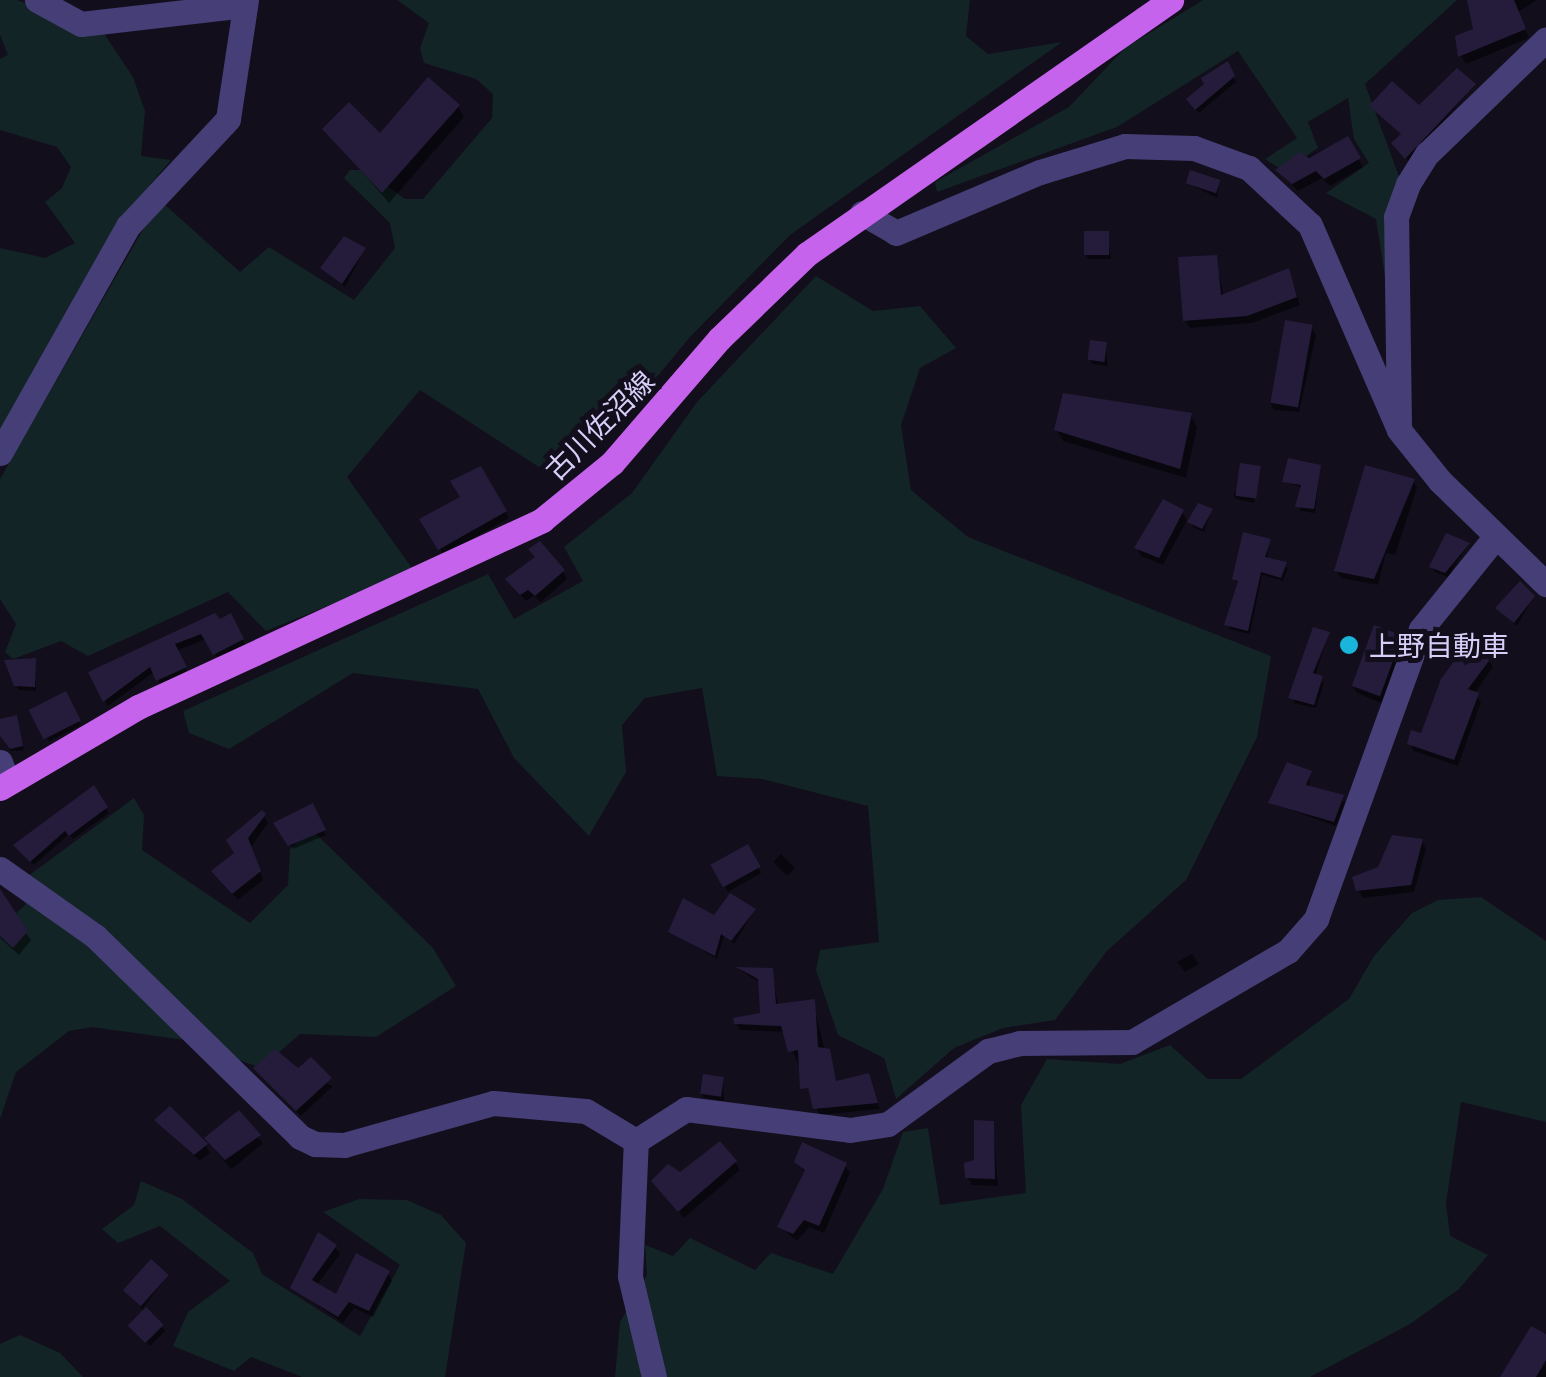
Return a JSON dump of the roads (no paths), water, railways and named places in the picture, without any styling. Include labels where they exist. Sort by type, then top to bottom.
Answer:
[{"type":"main road","name":"古川佐沼線","points":[[2,778],[155,698],[542,520],[612,462],[752,304],[862,213],[1171,0]]},
{"type":"street","points":[[0,453],[128,226],[228,119],[245,3],[81,24],[37,0]]},
{"type":"street","points":[[1400,430],[1396,217],[1408,184],[1428,154],[1546,39]]},
{"type":"street","points":[[862,213],[896,234],[1088,154],[1162,143],[1219,154],[1271,184],[1310,225],[1400,430],[1496,536],[1546,584]]},
{"type":"street","points":[[636,1142],[686,1108],[850,1130],[888,1124],[988,1050],[1020,1043],[1132,1042],[1288,951],[1316,920],[1421,629],[1496,536]]},
{"type":"street","points":[[0,869],[95,936],[315,1144],[344,1146],[466,1108],[510,1103],[586,1111],[636,1142]]},
{"type":"street","points":[[636,1142],[629,1261],[654,1377]]},
{"type":"place","name":"上野自動車","points":[[1349,645]]}]
